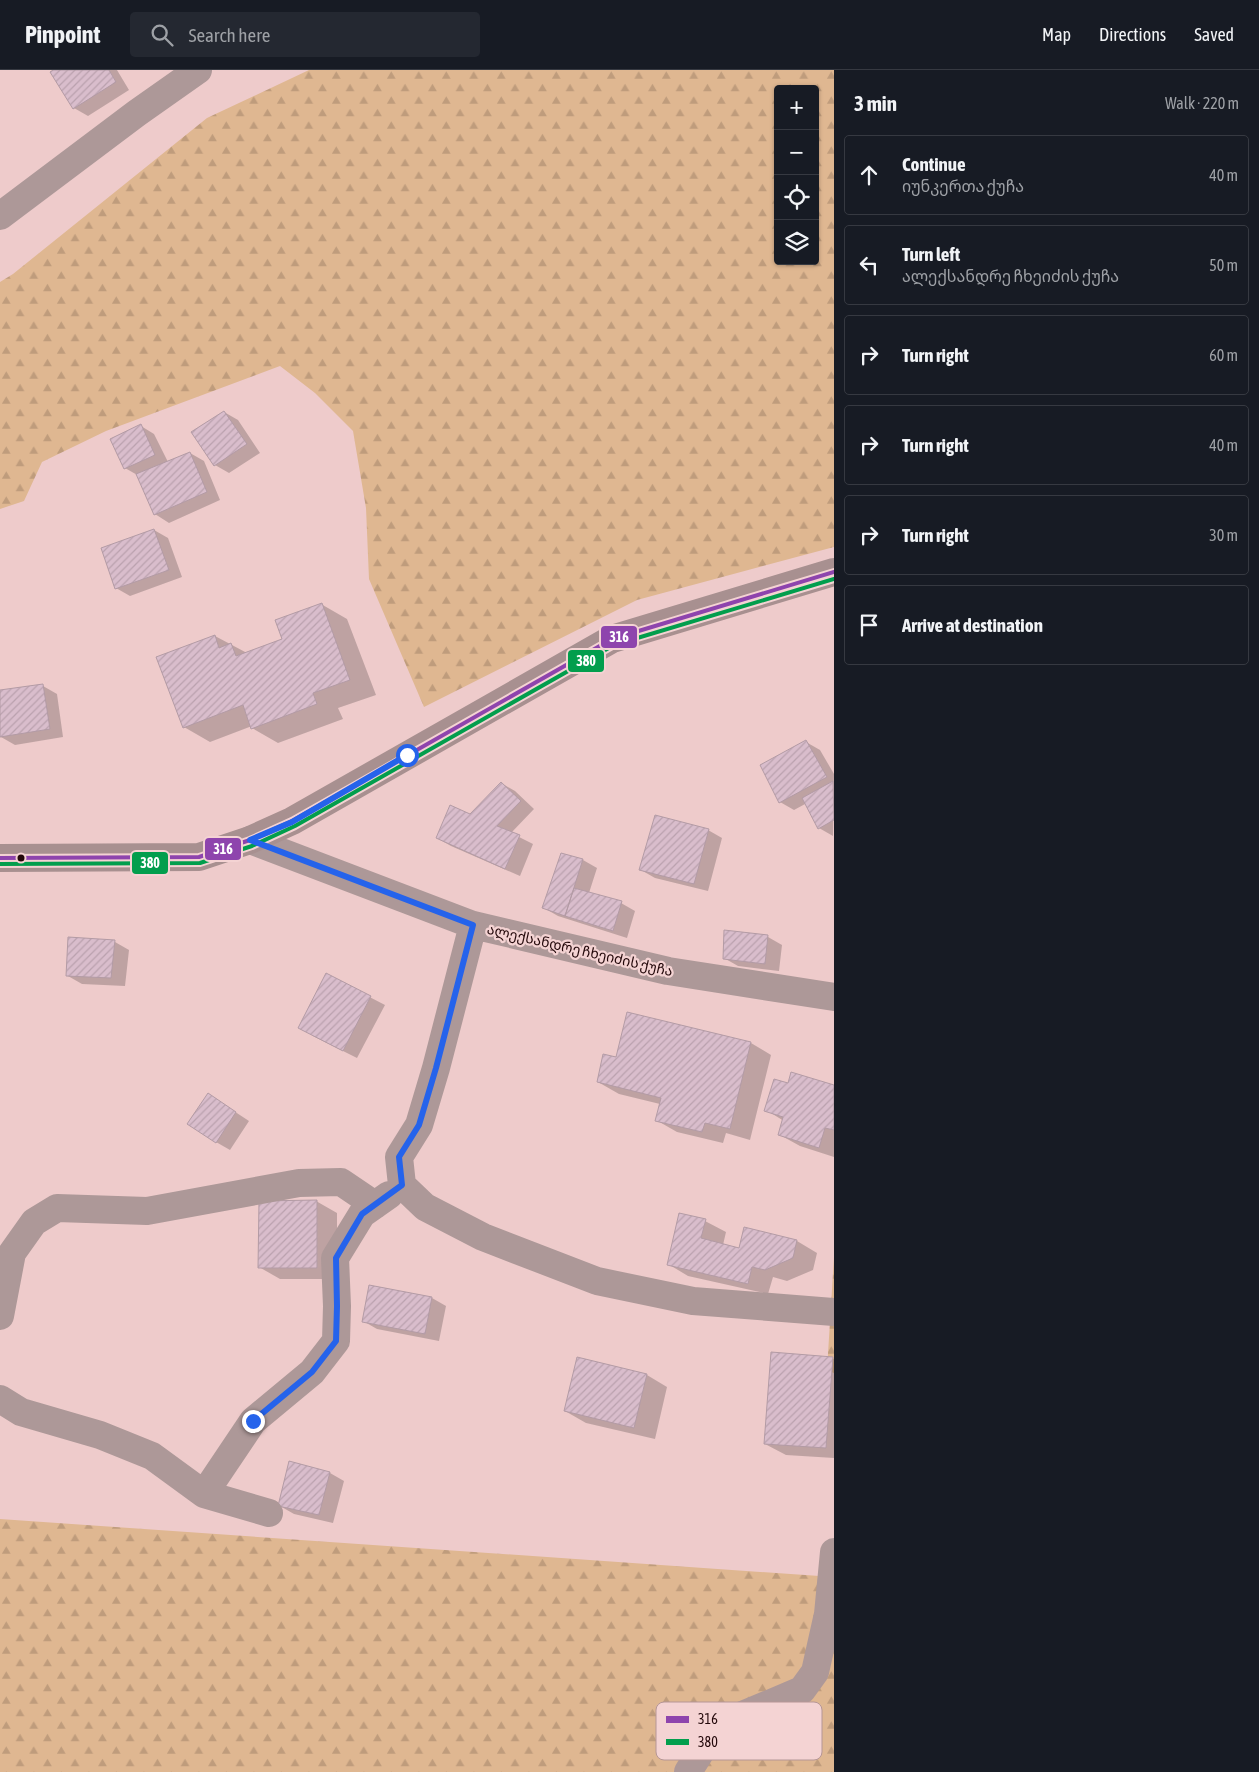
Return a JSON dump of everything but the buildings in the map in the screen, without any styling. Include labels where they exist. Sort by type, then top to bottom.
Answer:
[{"type":"main road","points":[[0,858],[199,857],[250,840],[292,822],[612,639],[834,572]]},
{"type":"street","points":[[0,216],[137,113],[198,70]]},
{"type":"street","name":"ალექსანდრე ჩხეიძის ქუჩა","points":[[250,840],[473,925],[668,971],[834,997]]},
{"type":"street","points":[[473,925],[436,1068],[419,1125],[399,1157],[402,1185],[425,1207],[483,1237],[597,1281],[693,1301],[834,1312]]},
{"type":"street","points":[[0,1316],[12,1254],[34,1222],[57,1208],[147,1211],[299,1183],[341,1182],[375,1205]]},
{"type":"street","points":[[204,1494],[253,1421],[312,1372],[336,1341],[336,1258],[362,1214],[402,1185]]},
{"type":"street","points":[[0,1399],[21,1412],[100,1435],[152,1456],[204,1494],[269,1513]]},
{"type":"street","points":[[773,1702],[802,1690],[825,1673],[834,1552]]},
{"type":"street","points":[[688,1772],[696,1760]]},
{"type":"green space","points":[[309,70],[834,70],[834,547],[637,600],[424,707],[369,579],[366,508],[353,431],[315,393],[280,366],[106,431],[42,462],[24,501],[0,509],[0,282],[13,274],[207,118]]},
{"type":"green space","points":[[834,1257],[834,1373],[827,1370]]},
{"type":"green space","points":[[0,1519],[834,1577],[834,1772],[0,1772]]},
{"type":"transit line","name":"316","points":[[0,858],[199,857],[250,840],[292,821],[612,639],[834,572]]},
{"type":"transit line","name":"380","points":[[0,864],[200,863],[252,846],[295,826],[614,645],[834,579]]},
{"type":"route","points":[[253,1421],[312,1372],[336,1341],[336,1258],[362,1214],[402,1185],[399,1157],[419,1125],[436,1068],[473,925],[250,840],[292,822],[407,755]]}]
